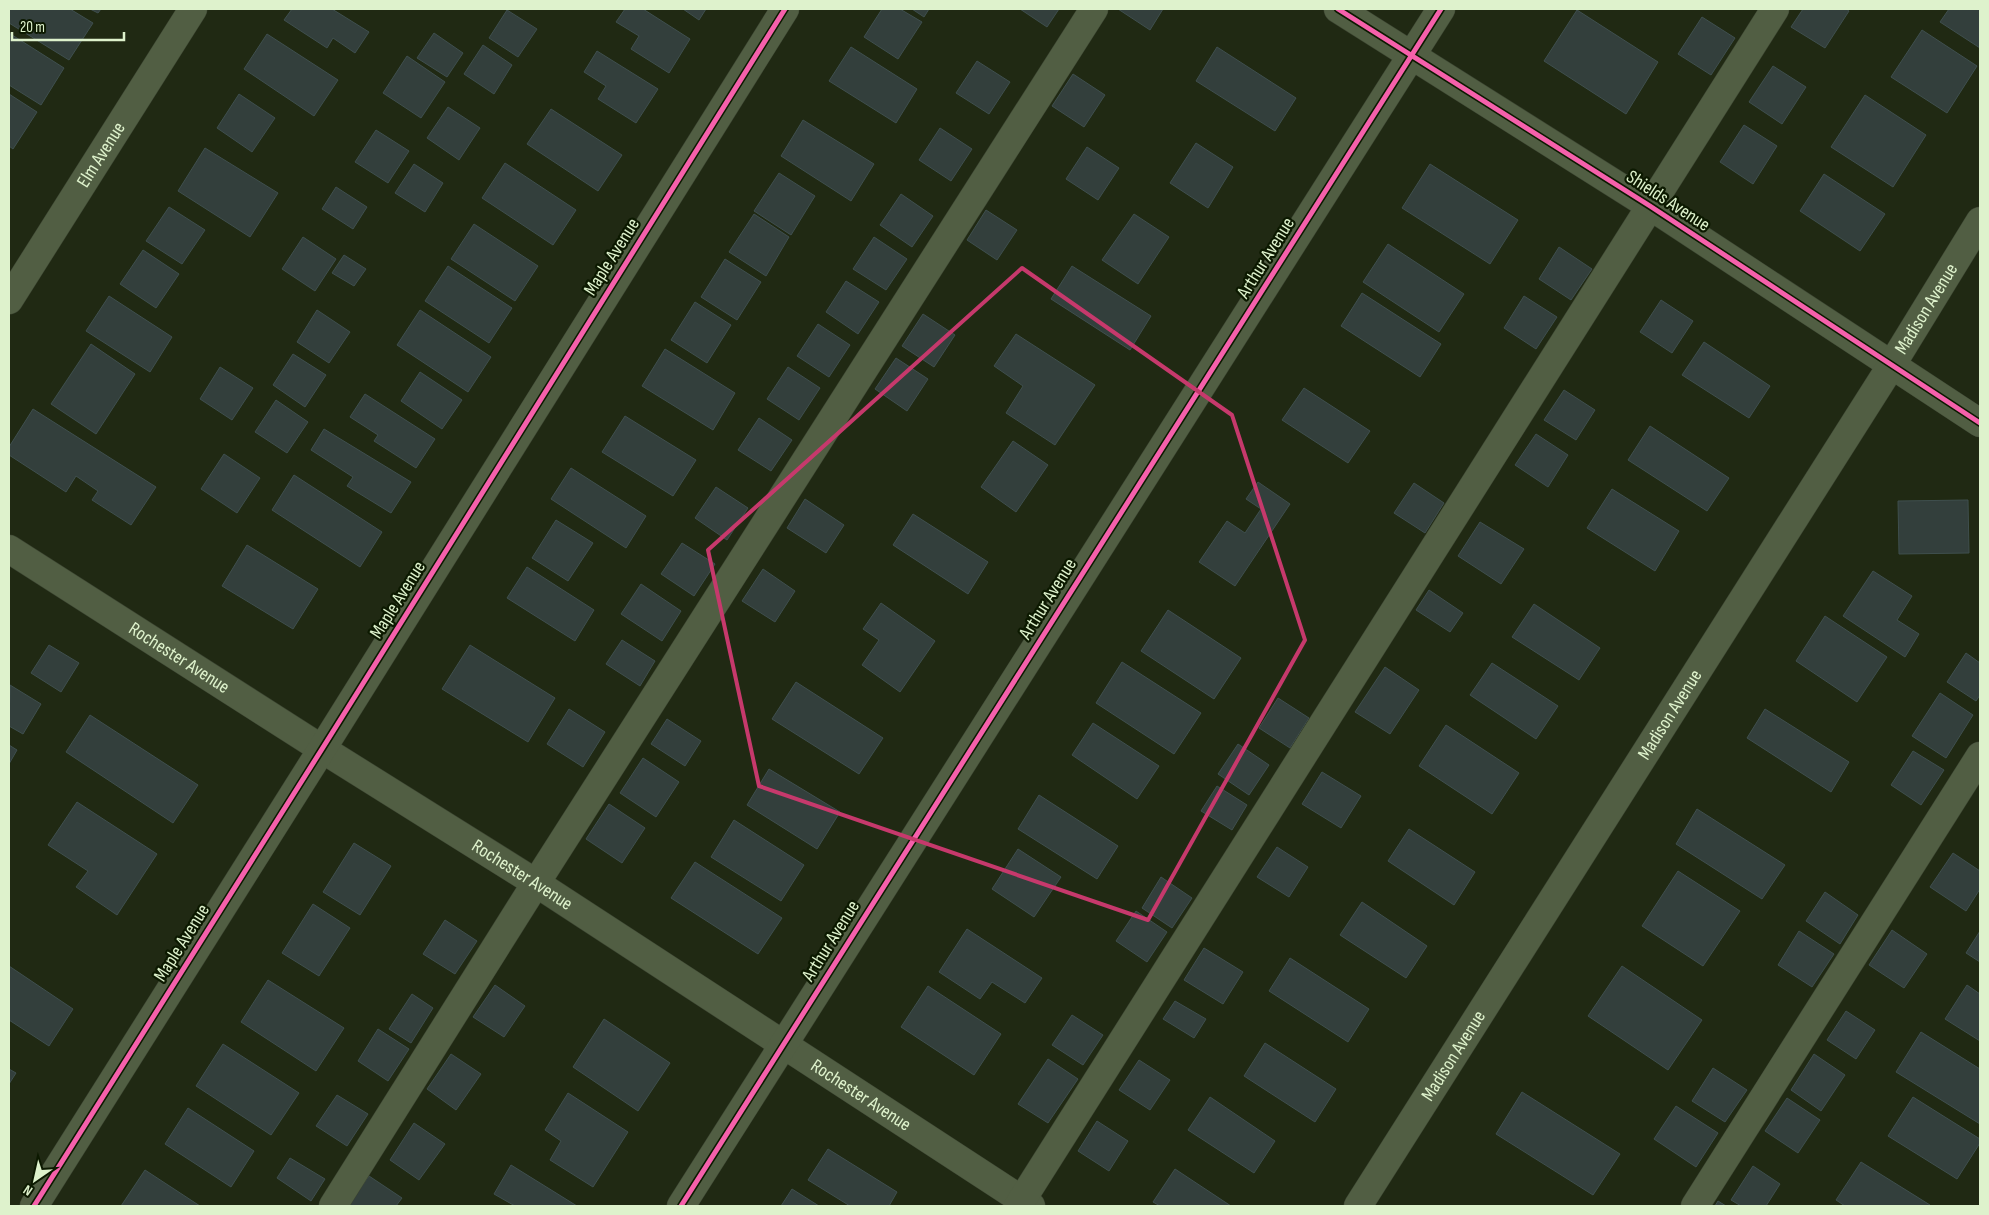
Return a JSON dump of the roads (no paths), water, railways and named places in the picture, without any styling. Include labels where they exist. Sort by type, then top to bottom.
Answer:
[{"type":"street","name":"Elm Avenue","points":[[9,300],[193,9]]},
{"type":"street","name":"Maple Avenue","points":[[34,1206],[785,9]]},
{"type":"street","points":[[333,1206],[536,883],[1094,9]]},
{"type":"street","name":"Shields Avenue","points":[[1338,9],[1650,206],[1980,423]]},
{"type":"street","name":"Arthur Avenue","points":[[681,1206],[1441,9]]},
{"type":"street","points":[[1024,1204],[1775,9]]},
{"type":"street","name":"Madison Avenue","points":[[1358,1206],[1891,366],[1980,221]]},
{"type":"street","name":"Rochester Avenue","points":[[9,549],[536,883],[1024,1204]]},
{"type":"street","points":[[1695,1206],[1980,756]]}]
